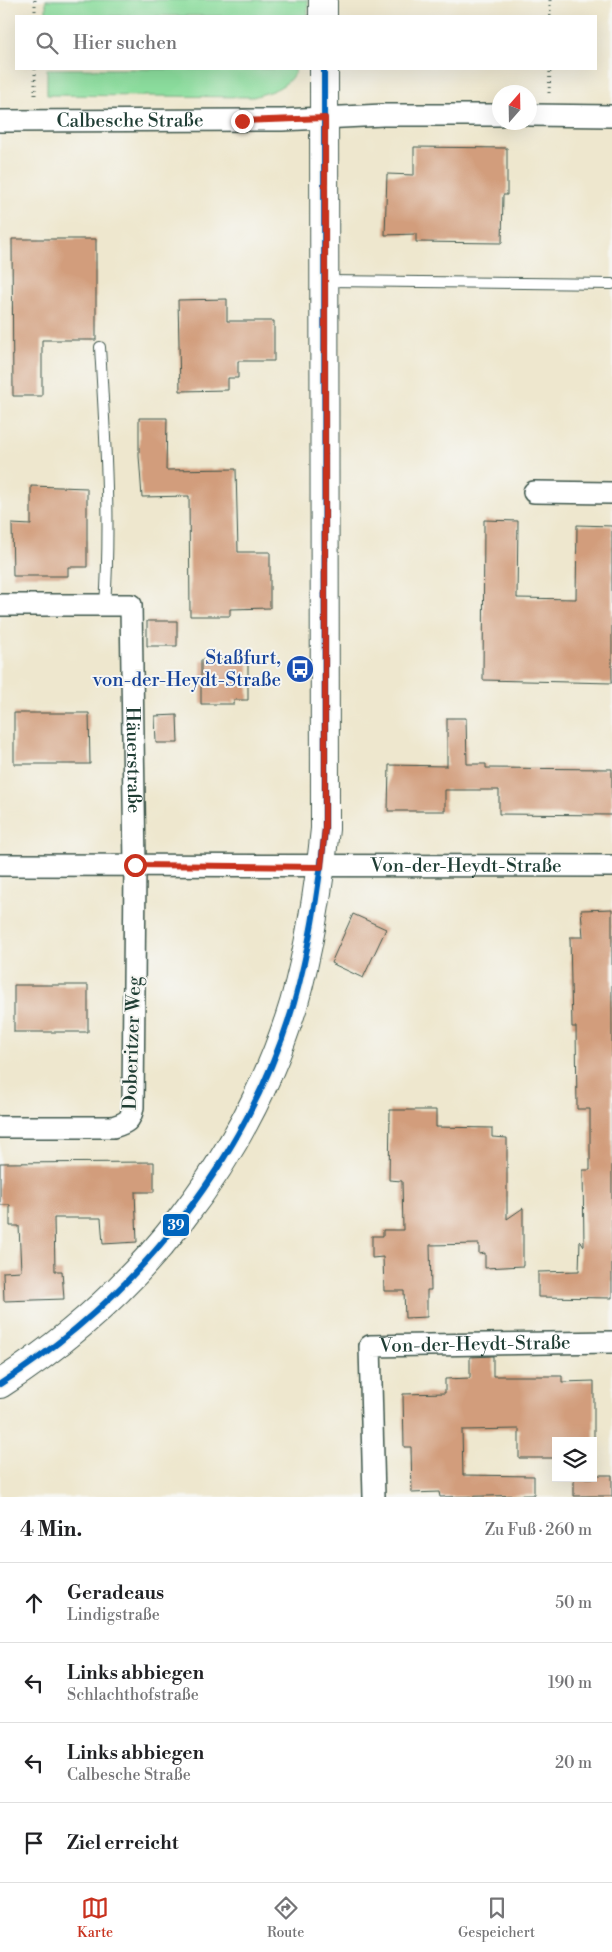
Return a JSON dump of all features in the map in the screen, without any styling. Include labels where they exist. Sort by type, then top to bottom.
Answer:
[{"type":"street","points":[[323,0],[324,15]]},
{"type":"street","points":[[0,1384],[59,1343],[119,1290],[176,1226],[221,1163],[254,1104],[294,1003],[315,909],[325,828],[324,70]]},
{"type":"street","name":"Calbesche Straße","points":[[0,121],[282,120],[383,115],[492,115]]},
{"type":"street","points":[[537,116],[612,116]]},
{"type":"street","points":[[534,492],[612,493]]},
{"type":"street","name":"Häuerstraße","points":[[0,605],[131,605],[135,865]]},
{"type":"street","name":"Doberitzer Weg","points":[[0,1127],[113,1127],[126,1123],[132,1116],[135,865]]},
{"type":"street","name":"Von-der-Heydt-Straße","points":[[0,866],[612,866]]},
{"type":"street","name":"Von-der-Heydt-Straße","points":[[374,1497],[370,1346],[612,1342]]},
{"type":"lane","points":[[325,281],[612,284]]},
{"type":"lane","points":[[100,347],[106,452],[108,555],[105,605]]},
{"type":"path","points":[[34,0],[35,15]]},
{"type":"path","points":[[550,0],[550,15]]},
{"type":"green space","points":[[46,0],[308,0],[308,15],[46,15]]},
{"type":"green space","points":[[47,70],[296,70],[289,80],[279,88],[253,97],[47,95]]},
{"type":"building","points":[[414,147],[507,148],[507,195],[503,195],[502,243],[416,242],[416,234],[385,235],[387,174],[414,175]]},
{"type":"building","points":[[12,239],[96,239],[96,340],[42,340],[42,396],[13,396]]},
{"type":"building","points":[[227,299],[227,321],[274,321],[274,361],[238,361],[238,378],[228,378],[228,390],[180,391],[178,300]]},
{"type":"building","points":[[139,418],[167,418],[166,470],[236,469],[238,552],[270,552],[270,608],[230,609],[230,616],[190,616],[189,496],[142,497]]},
{"type":"building","points":[[31,486],[87,488],[87,567],[68,567],[68,576],[13,576],[12,524],[31,525]]},
{"type":"building","points":[[484,520],[518,521],[517,598],[576,599],[577,525],[612,526],[612,683],[483,680]]},
{"type":"building","points":[[147,621],[177,621],[177,646],[147,646]]},
{"type":"building","points":[[248,659],[248,700],[234,700],[234,704],[201,704],[201,660]]},
{"type":"building","points":[[14,713],[89,713],[90,764],[14,764]]},
{"type":"building","points":[[177,715],[178,743],[156,743],[155,716]]},
{"type":"building","points":[[447,718],[466,718],[467,764],[486,764],[486,768],[612,769],[612,815],[499,814],[499,790],[445,790],[445,811],[388,811],[389,765],[447,766]]},
{"type":"building","points":[[612,909],[612,1298],[538,1297],[538,1272],[579,1271],[580,1240],[584,1246],[583,1170],[590,1170],[590,1109],[577,1109],[576,1027],[572,1027],[570,937],[583,937],[581,910]]},
{"type":"building","points":[[353,914],[386,929],[363,978],[331,963]]},
{"type":"building","points":[[14,985],[88,985],[88,1032],[14,1032]]},
{"type":"building","points":[[390,1110],[436,1110],[436,1127],[492,1128],[492,1137],[507,1138],[507,1219],[523,1208],[523,1266],[485,1268],[485,1253],[479,1254],[479,1244],[430,1245],[431,1290],[427,1290],[427,1317],[405,1318],[404,1291],[384,1291],[383,1257],[372,1258],[372,1236],[383,1236],[383,1230],[403,1230],[402,1181],[389,1180]]},
{"type":"building","points":[[154,1162],[154,1192],[135,1192],[137,1242],[103,1244],[101,1218],[54,1218],[55,1271],[62,1271],[64,1299],[4,1301],[3,1272],[21,1271],[19,1226],[10,1226],[10,1205],[0,1205],[0,1163]]},
{"type":"building","points":[[493,1356],[493,1376],[562,1376],[562,1382],[594,1381],[594,1437],[552,1437],[552,1458],[519,1458],[519,1429],[462,1430],[463,1475],[534,1476],[534,1495],[440,1497],[439,1492],[412,1493],[411,1447],[404,1447],[403,1394],[445,1393],[445,1379],[470,1378],[470,1357]]},
{"type":"building","points":[[597,1475],[612,1475],[612,1496],[574,1496],[574,1482],[597,1482]]},
{"type":"transit line","name":"39","points":[[0,1384],[50,1349],[97,1310],[141,1266],[181,1220],[216,1170],[247,1117],[273,1061],[300,982],[313,916],[325,829],[324,70]]},
{"type":"place","name":"Staßfurt, von-der-Heydt-Straße","points":[[300,669]]},
{"type":"route","points":[[135,865],[321,867],[325,828],[325,118],[242,121]]}]
